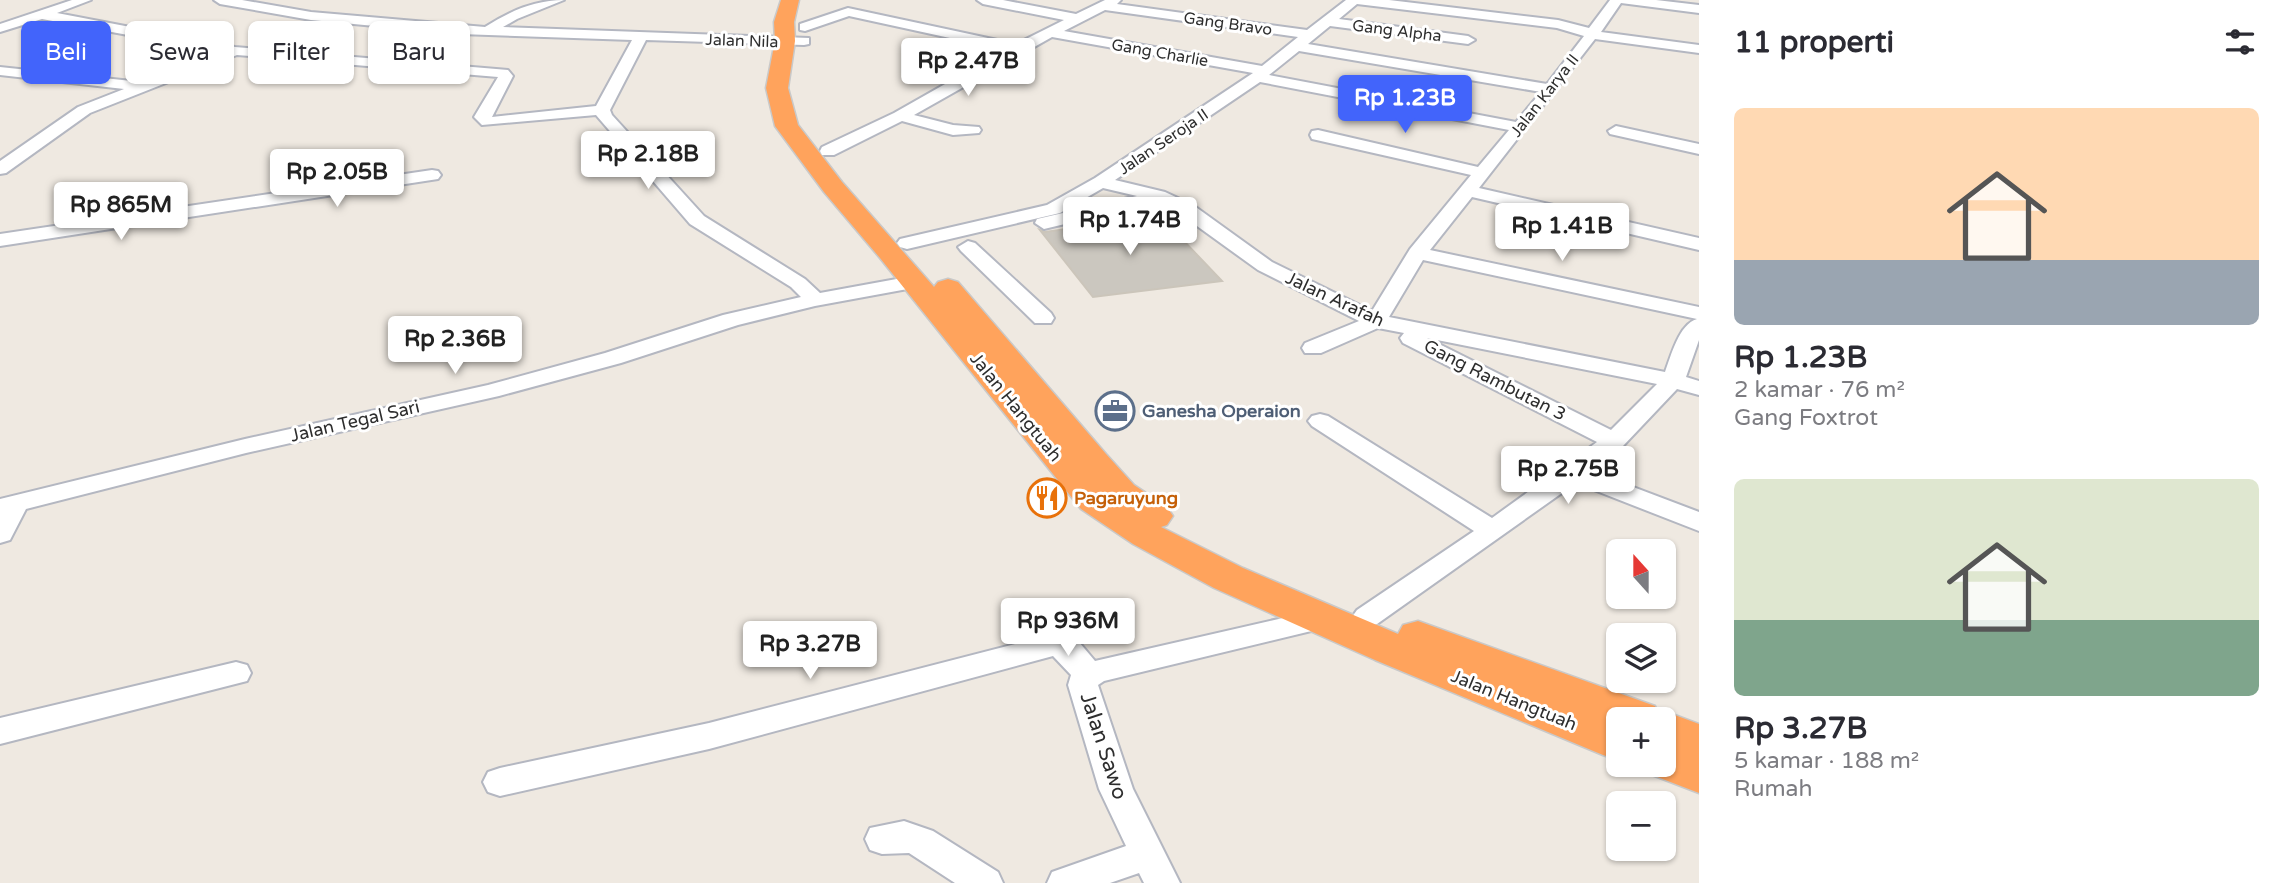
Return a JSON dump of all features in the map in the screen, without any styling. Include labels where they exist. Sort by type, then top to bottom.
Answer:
[{"type":"highway","name":"Jalan Hangtuah","points":[[799,22],[798,89],[810,129],[828,150],[845,186]]},
{"type":"highway","name":"Jalan Hangtuah","points":[[799,22],[777,88],[787,126],[914,261],[985,329],[1121,492],[1162,522],[1367,617],[1606,721]]},
{"type":"highway","name":"Jalan Hangtuah","points":[[914,261],[1094,501],[1136,531],[1194,564],[1478,686],[1606,723]]},
{"type":"highway","points":[[1676,734],[1699,743]]},
{"type":"highway","points":[[1676,765],[1699,774]]},
{"type":"street","points":[[1,32],[85,0]]},
{"type":"street","name":"Jalan Nila","points":[[220,0],[311,16],[488,32],[641,36],[799,22]]},
{"type":"street","points":[[488,32],[512,16],[558,0]]},
{"type":"street","points":[[983,0],[1080,19]]},
{"type":"street","points":[[1355,0],[1451,5],[1570,26],[1610,38],[1699,49]]},
{"type":"street","name":"Jalan Seroja II","points":[[914,261],[1053,209],[1101,182],[1261,74],[1355,0]]},
{"type":"street","name":"Jalan Karya II","points":[[1376,321],[1417,253],[1551,89],[1617,0]]},
{"type":"street","points":[[1623,0],[1699,9]]},
{"type":"street","points":[[828,150],[900,116],[1018,49],[1110,3]]},
{"type":"street","name":"Gang Bravo","points":[[1110,3],[1551,89]]},
{"type":"street","points":[[799,22],[848,12],[1018,49]]},
{"type":"street","points":[[44,15],[235,51],[503,73],[506,76],[482,117],[488,122],[602,110]]},
{"type":"street","name":"Gang Alpha","points":[[1326,21],[1468,40]]},
{"type":"street","name":"Gang Charlie","points":[[1054,33],[1519,127]]},
{"type":"street","points":[[641,36],[602,110],[604,116],[697,220],[799,283],[814,300]]},
{"type":"street","points":[[0,169],[84,110],[235,51]]},
{"type":"street","points":[[0,71],[144,86]]},
{"type":"street","points":[[900,116],[953,130],[973,130]]},
{"type":"street","points":[[1616,131],[1699,149]]},
{"type":"street","points":[[1318,135],[1483,173]]},
{"type":"street","points":[[0,240],[432,175]]},
{"type":"street","name":"Jalan Arafah","points":[[1101,182],[1159,196],[1186,209],[1265,265],[1376,321],[1673,380],[1699,388]]},
{"type":"street","points":[[1468,191],[1699,244]]},
{"type":"street","points":[[914,261],[1035,226],[1159,196]]},
{"type":"street","points":[[968,247],[1043,318]]},
{"type":"street","points":[[1417,253],[1699,313]]},
{"type":"street","name":"Jalan Tegal Sari","points":[[8,506],[246,446],[491,391],[613,358],[731,320],[814,300],[914,261]]},
{"type":"street","points":[[1313,348],[1376,321]]},
{"type":"street","name":"Gang Rambutan 3","points":[[1376,321],[1615,440]]},
{"type":"street","points":[[1367,617],[1493,531],[1615,440],[1673,380],[1688,340],[1699,325]]},
{"type":"street","points":[[1320,421],[1493,531]]},
{"type":"street","points":[[1572,473],[1699,522]]},
{"type":"street","points":[[0,534],[8,506]]},
{"type":"street","name":"Jalan Sawo","points":[[1154,869],[1116,789],[1083,685],[1084,679],[1089,675],[1322,619]]},
{"type":"street","points":[[500,782],[709,736],[1054,645],[1068,650],[1089,675]]},
{"type":"street","points":[[0,731],[236,673]]},
{"type":"street","points":[[882,839],[904,836],[922,842],[985,883]]},
{"type":"street","points":[[1065,883],[1154,869]]},
{"type":"building","points":[[1160,216],[1222,281],[1093,297],[1040,230],[1045,232]]},
{"type":"place","name":"Ganesha Operaion","points":[[1115,411]]},
{"type":"place","name":"Pagaruyung","points":[[1047,498]]}]
